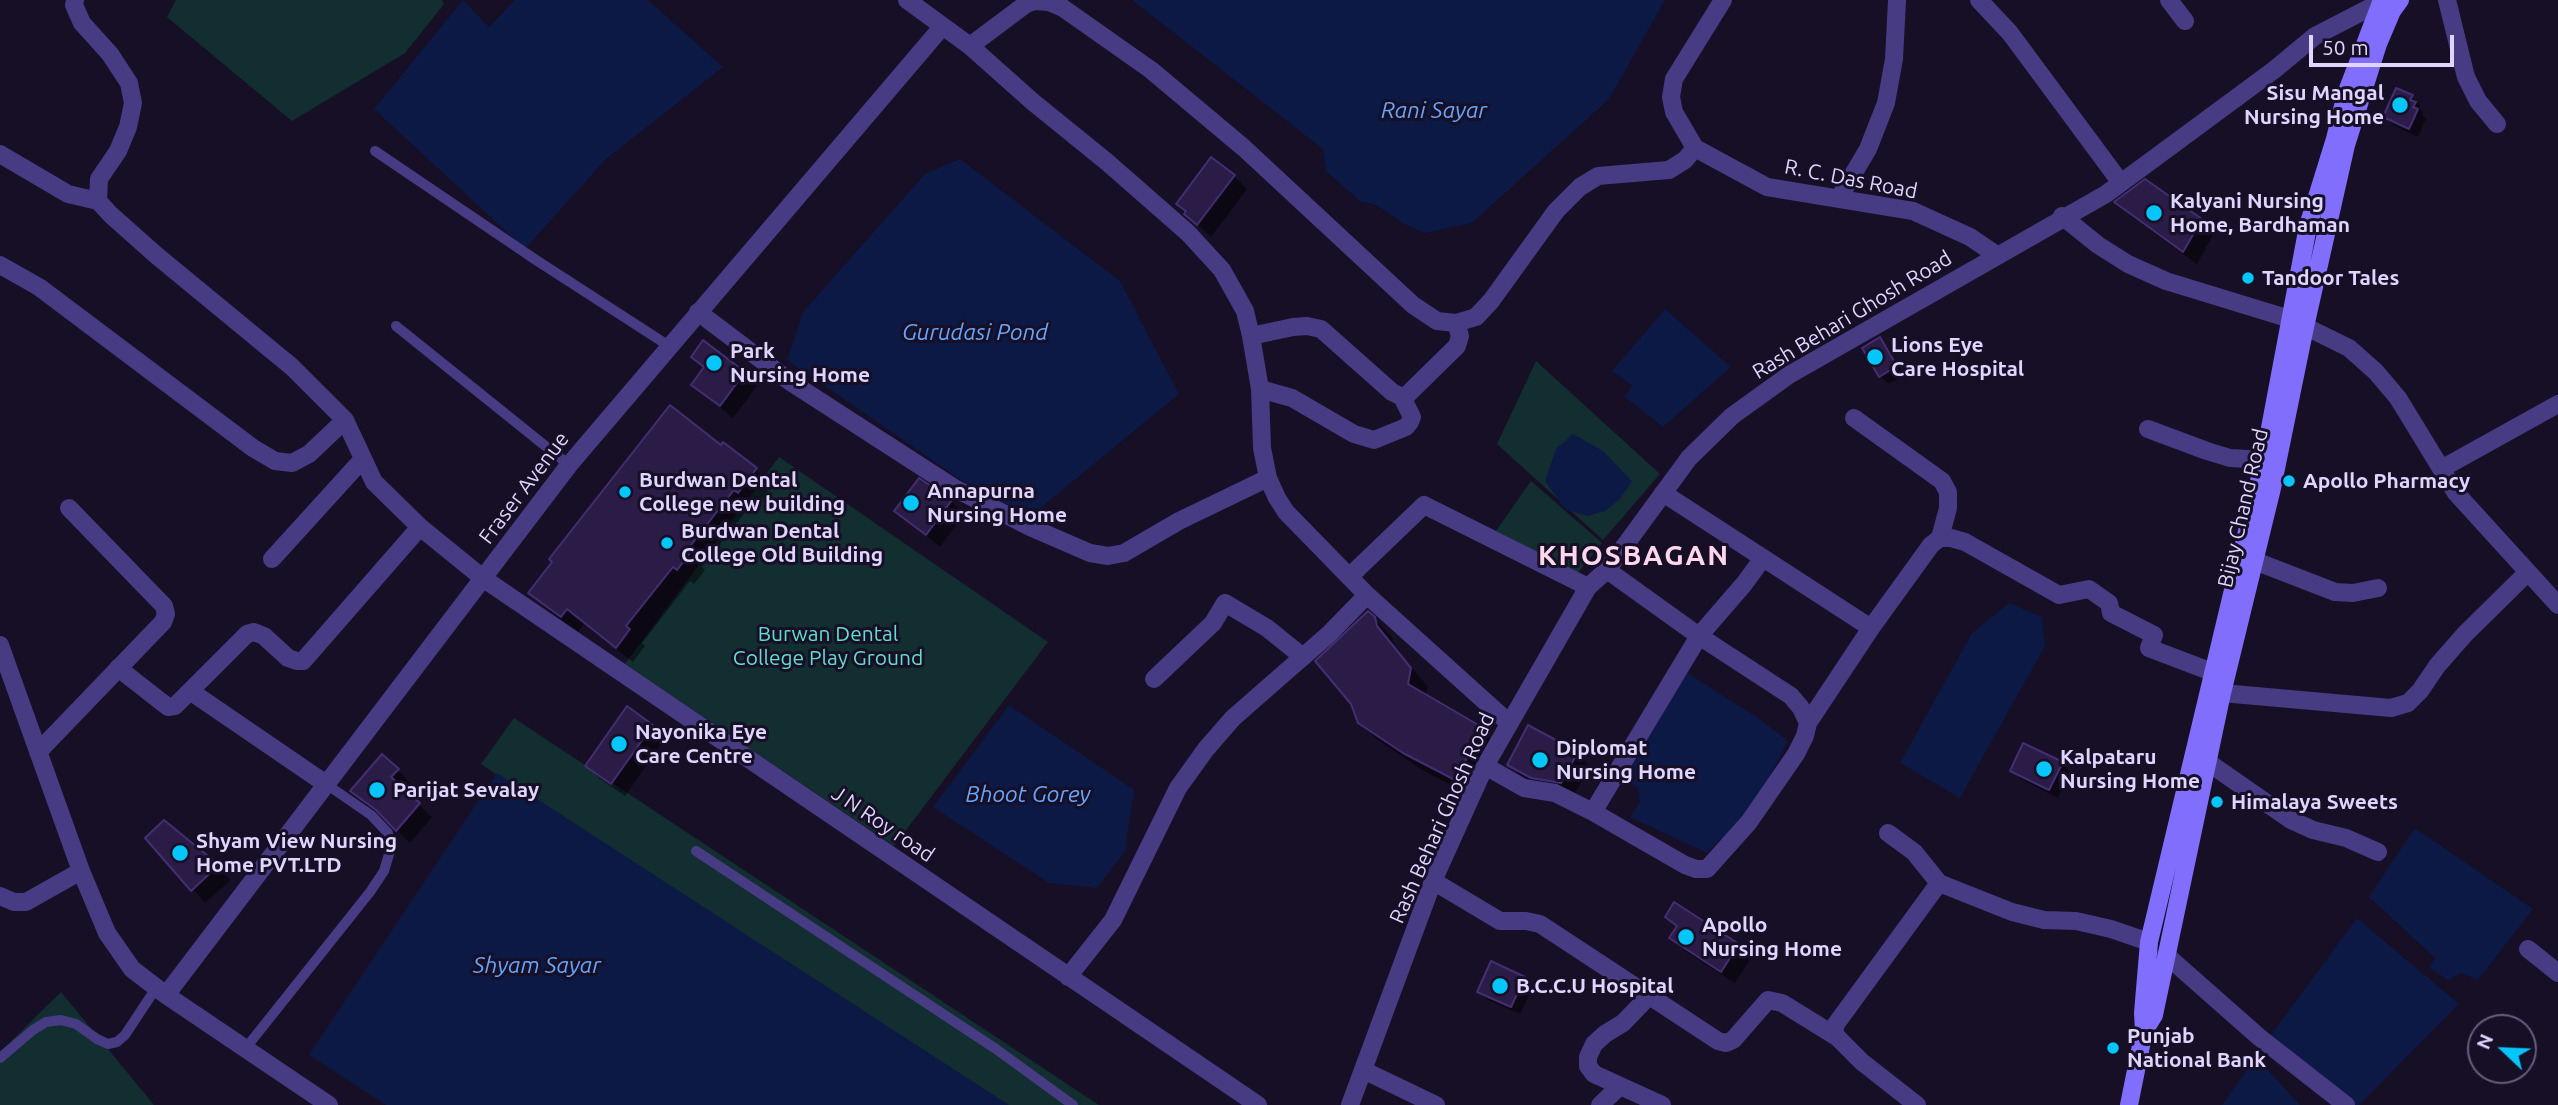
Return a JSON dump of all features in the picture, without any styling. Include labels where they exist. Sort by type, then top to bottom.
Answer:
[{"type":"main road","name":"Bijay Chand Road","points":[[2129,1105],[2144,1031],[2149,942],[2297,323],[2346,145],[2378,44],[2392,11],[2400,0]]},
{"type":"main road","name":"Bijay Chand Road","points":[[2144,1031],[2154,1015],[2222,693],[2255,561],[2297,323],[2308,226],[2346,94],[2381,1]]},
{"type":"street","points":[[75,0],[74,5],[82,23],[110,54],[129,82],[133,103],[128,127],[118,151],[99,180],[98,201]]},
{"type":"street","points":[[970,46],[1026,4],[1034,1],[1049,2],[1063,8],[1151,71],[1244,148],[1413,305],[1437,321],[1456,323],[1476,317],[1491,301],[1556,211],[1580,187],[1598,176],[1669,170],[1685,160],[1695,148],[1674,112],[1671,97],[1674,79],[1723,0]]},
{"type":"street","points":[[1839,198],[1868,149],[1886,103],[1894,59],[1897,0]]},
{"type":"street","points":[[1979,0],[2010,33],[2121,183]]},
{"type":"street","points":[[2169,0],[2185,21]]},
{"type":"street","points":[[2447,0],[2466,77],[2478,101],[2497,124]]},
{"type":"street","name":"Rash Behari Ghosh Road","points":[[1350,1105],[1433,881],[1485,766],[1588,587],[1608,570],[1689,458],[1732,416],[1789,375],[2121,183],[2274,70],[2315,36],[2381,1]]},
{"type":"street","points":[[919,3],[943,27],[970,46],[1188,233],[1222,270],[1237,294],[1251,336],[1260,389],[1262,448],[1268,478],[1286,512],[1367,595],[1508,723]]},
{"type":"street","name":"Fraser Avenue","points":[[161,992],[326,784],[569,466],[943,27]]},
{"type":"street","name":"R. C. Das Road","points":[[1695,148],[1767,187],[1913,211],[1970,237],[1998,256]]},
{"type":"street","points":[[0,154],[68,194],[98,201],[156,255],[292,366],[345,420],[309,454],[292,463],[275,461],[253,448],[39,287],[15,271],[0,265]]},
{"type":"street","points":[[2062,216],[2098,245],[2128,264],[2179,285],[2297,323],[2349,348],[2376,372],[2398,398],[2456,493],[2558,605]]},
{"type":"street","points":[[698,312],[792,383],[956,489],[1030,527],[1090,553],[1108,556],[1124,553],[1179,521],[1268,478]]},
{"type":"street","points":[[1402,397],[1457,346],[1460,336],[1456,323]]},
{"type":"street","points":[[1251,336],[1300,326],[1321,329],[1392,392],[1402,397],[1412,417],[1406,427],[1374,440],[1354,433],[1292,398],[1260,389]]},
{"type":"street","points":[[2441,469],[2558,404]]},
{"type":"street","points":[[1485,766],[1524,788],[1547,790],[1593,812],[1685,865],[1707,869],[1765,800],[1796,754],[1808,723],[1871,628],[1931,545],[1940,538],[1948,508],[1948,492],[1942,481],[1854,418]]},
{"type":"street","name":"J N Roy road","points":[[345,420],[374,482],[420,527],[484,579],[1258,1105]]},
{"type":"street","points":[[2148,429],[2219,454],[2264,460]]},
{"type":"street","points":[[272,559],[362,460]]},
{"type":"street","points":[[1663,493],[1871,628]]},
{"type":"street","points":[[1350,576],[1424,505],[1588,587]]},
{"type":"street","points":[[38,752],[163,622],[166,614],[164,606],[69,508]]},
{"type":"street","points":[[118,668],[167,707],[175,706],[247,634],[254,632],[264,636],[288,658],[297,662],[303,661],[420,527]]},
{"type":"street","points":[[1940,538],[1965,542],[2059,595],[2090,589],[2109,603],[2112,613],[2154,635],[2149,648],[2212,672]]},
{"type":"street","points":[[1593,812],[1699,636],[1763,558]]},
{"type":"street","points":[[2255,561],[2335,592],[2353,593],[2378,588]]},
{"type":"street","points":[[1608,570],[1699,636],[1791,696],[1808,723]]},
{"type":"street","points":[[2222,693],[2390,708],[2407,703],[2420,691],[2437,666],[2465,634],[2528,573]]},
{"type":"street","points":[[1068,977],[1113,920],[1178,788],[1206,749],[1233,718],[1303,657],[1367,595]]},
{"type":"street","points":[[1154,679],[1213,623],[1225,603],[1267,628],[1303,657]]},
{"type":"street","points":[[2,657],[81,871],[107,933],[132,969],[161,992],[329,1105]]},
{"type":"street","points":[[190,691],[326,784]]},
{"type":"street","points":[[2209,763],[2291,820],[2378,852]]},
{"type":"street","points":[[1888,833],[1914,852],[1939,883],[2012,912],[2043,920],[2088,924],[2149,942]]},
{"type":"street","points":[[0,896],[14,902],[26,902],[81,871]]},
{"type":"street","points":[[1433,881],[1500,921],[1526,920],[1540,924],[1718,1041],[1726,1043],[1733,1040],[1768,1000],[1782,1003],[1837,1037],[1862,1062],[1917,1105]]},
{"type":"street","points":[[1837,1037],[1834,1031],[1836,1024],[1939,883]]},
{"type":"street","points":[[2528,949],[2558,973]]},
{"type":"street","points":[[2166,955],[2259,1037],[2346,1105]]},
{"type":"street","points":[[1649,996],[1623,1023],[1594,1044],[1588,1057],[1588,1066],[1594,1074],[1662,1105]]},
{"type":"street","points":[[1363,1070],[1436,1105]]},
{"type":"street","points":[[1600,1105],[1620,1086]]},
{"type":"lane","points":[[375,151],[669,346]]},
{"type":"lane","points":[[396,326],[569,466]]},
{"type":"lane","points":[[245,1049],[384,871],[390,851],[388,833],[371,815],[326,784]]},
{"type":"lane","points":[[696,851],[996,1049],[1073,1105]]},
{"type":"lane","points":[[0,1058],[46,1022],[61,1020],[76,1024],[108,1044],[117,1042],[161,992]]},
{"type":"green space","points":[[176,0],[442,0],[444,4],[405,53],[292,121],[167,17]]},
{"type":"green space","points":[[1536,361],[1660,474],[1603,540],[1497,444]]},
{"type":"green space","name":"Burwan Dental College Play Ground","points":[[779,457],[1048,642],[894,846],[625,664]]},
{"type":"green space","points":[[1531,481],[1602,543],[1578,573],[1496,531]]},
{"type":"green space","points":[[514,718],[1099,1105],[975,1105],[481,764]]},
{"type":"green space","points":[[61,992],[154,1105],[0,1105],[0,1052]]},
{"type":"water","points":[[463,0],[489,27],[515,0],[648,0],[723,67],[605,160],[525,249],[374,109]]},
{"type":"water","name":"Rani Sayar","points":[[1132,0],[1665,0],[1609,99],[1472,223],[1425,233],[1404,224],[1375,204],[1361,202],[1326,171],[1323,149]]},
{"type":"water","name":"Gurudasi Pond","points":[[960,159],[1120,281],[1179,394],[1038,510],[993,502],[787,360],[803,312],[925,174]]},
{"type":"water","points":[[1665,309],[1731,367],[1663,427],[1625,397],[1632,385],[1612,371]]},
{"type":"water","points":[[1573,434],[1603,451],[1632,481],[1620,499],[1605,511],[1587,516],[1565,509],[1545,481],[1556,449]]},
{"type":"water","points":[[2009,603],[2042,617],[2045,646],[1960,798],[1900,763],[1972,633]]},
{"type":"water","points":[[1687,673],[1757,717],[1788,741],[1729,842],[1720,839],[1707,853],[1630,817],[1640,802],[1638,788],[1622,778]]},
{"type":"water","name":"Bhoot Gorey","points":[[1009,705],[1134,790],[1125,851],[1097,888],[1049,883],[933,807]]},
{"type":"water","name":"Shyam Sayar","points":[[497,773],[1009,1105],[386,1105],[309,1055]]},
{"type":"water","points":[[2415,828],[2533,909],[2478,980],[2461,973],[2448,980],[2429,968],[2435,958],[2369,897]]},
{"type":"water","points":[[2357,918],[2459,1004],[2359,1105],[2351,1105],[2268,1039]]},
{"type":"water","points":[[2256,1057],[2300,1105],[2222,1105]]},
{"type":"building","points":[[2396,88],[2413,95],[2410,100],[2416,102],[2413,107],[2418,109],[2409,129],[2383,117]]},
{"type":"building","points":[[1211,157],[1235,175],[1197,225],[1184,214],[1186,211],[1176,204]]},
{"type":"building","points":[[2145,179],[2202,219],[2183,252],[2114,202]]},
{"type":"building","points":[[1880,337],[1897,366],[1879,377],[1862,348]]},
{"type":"building","points":[[703,340],[745,372],[720,406],[691,385],[704,367],[691,357]]},
{"type":"building","points":[[670,405],[721,445],[723,442],[757,468],[738,493],[734,490],[687,550],[690,553],[677,570],[673,567],[626,626],[630,629],[616,648],[567,609],[561,617],[528,593],[552,562],[549,559]]},
{"type":"building","points":[[919,478],[952,500],[926,535],[894,511]]},
{"type":"building","points":[[1368,611],[1411,668],[1408,684],[1480,726],[1457,781],[1403,753],[1358,723],[1351,704],[1315,661]]},
{"type":"building","points":[[627,706],[653,725],[611,784],[585,766]]},
{"type":"building","points":[[1528,725],[1578,752],[1561,783],[1531,778],[1507,765]]},
{"type":"building","points":[[2023,743],[2063,762],[2049,790],[2010,771]]},
{"type":"building","points":[[382,754],[399,769],[391,777],[420,803],[396,831],[376,810],[350,791]]},
{"type":"building","points":[[164,820],[219,865],[191,891],[145,838]]},
{"type":"building","points":[[1674,902],[1739,944],[1721,972],[1669,938],[1677,926],[1665,917]]},
{"type":"building","points":[[1491,961],[1525,977],[1511,1007],[1477,992]]},
{"type":"place","name":"Sisu Mangal Nursing Home","points":[[2400,105]]},
{"type":"place","name":"Kalyani Nursing Home, Bardhaman","points":[[2154,213]]},
{"type":"place","name":"Tandoor Tales","points":[[2248,278]]},
{"type":"place","name":"Lions Eye Care Hospital","points":[[1875,357]]},
{"type":"place","name":"Park Nursing Home","points":[[714,363]]},
{"type":"place","name":"Apollo Pharmacy","points":[[2289,481]]},
{"type":"place","name":"Burdwan Dental College new building","points":[[625,492]]},
{"type":"place","name":"Annapurna Nursing Home","points":[[911,503]]},
{"type":"place","name":"Burdwan Dental College Old Building","points":[[667,543]]},
{"type":"place","name":"Nayonika Eye Care Centre","points":[[619,744]]},
{"type":"place","name":"Diplomat Nursing Home","points":[[1540,760]]},
{"type":"place","name":"Kalpataru Nursing Home","points":[[2044,769]]},
{"type":"place","name":"Parijat Sevalay","points":[[377,790]]},
{"type":"place","name":"Himalaya Sweets","points":[[2217,802]]},
{"type":"place","name":"Shyam View Nursing Home PVT.LTD","points":[[180,853]]},
{"type":"place","name":"Apollo Nursing Home","points":[[1686,937]]},
{"type":"place","name":"B.C.C.U Hospital","points":[[1500,986]]},
{"type":"place","name":"Punjab National Bank","points":[[2113,1048]]},
{"type":"district","name":"KHOSBAGAN","points":[[1634,556]]}]
